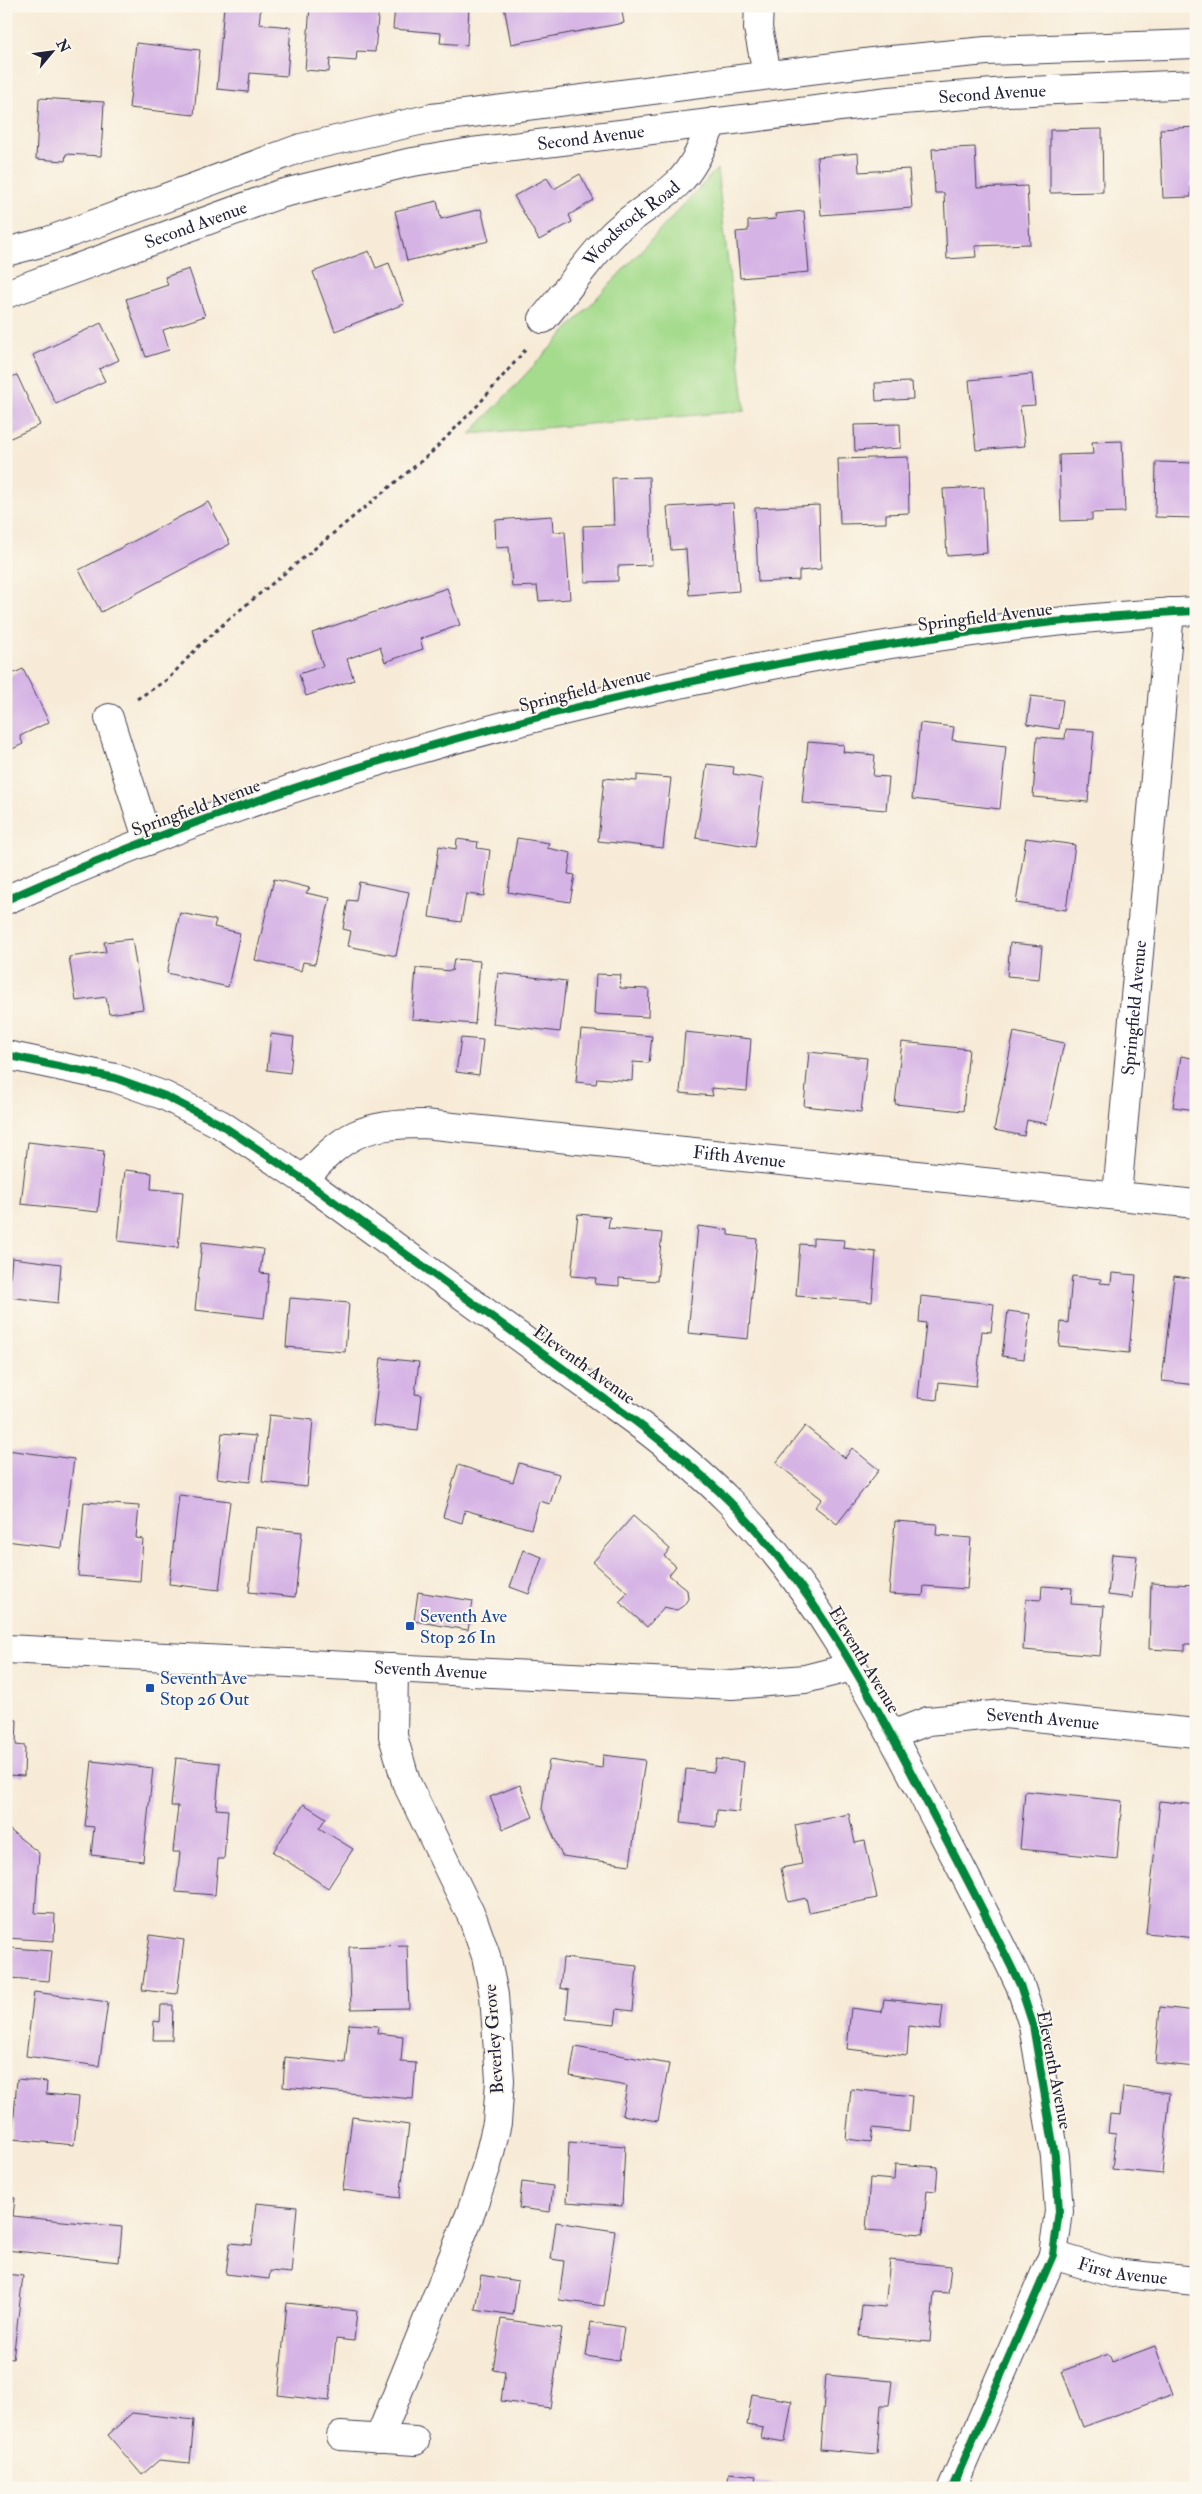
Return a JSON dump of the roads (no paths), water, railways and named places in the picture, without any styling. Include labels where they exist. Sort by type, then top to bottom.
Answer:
[{"type":"street","points":[[759,6],[758,28],[767,74]]},
{"type":"street","name":"Second Avenue","points":[[6,252],[48,241],[301,148],[363,133],[490,109],[767,74],[986,51],[1196,44]]},
{"type":"street","name":"Second Avenue","points":[[6,294],[280,194],[352,176],[472,152],[889,101],[1007,92],[1196,84]]},
{"type":"street","name":"Woodstock Road","points":[[544,319],[570,288],[592,255],[615,232],[677,184],[694,162],[713,122]]},
{"type":"street","name":"Springfield Avenue","points":[[6,900],[148,841],[281,793],[403,754],[529,719],[660,687],[797,660],[925,639],[1068,621],[1183,612],[1117,1195]]},
{"type":"street","points":[[109,718],[148,841]]},
{"type":"street","name":"Eleventh Avenue","points":[[6,1055],[115,1078],[165,1096],[220,1124],[304,1180],[635,1421],[684,1460],[730,1502],[776,1554],[816,1609],[892,1735],[1020,1985],[1033,2025],[1055,2156],[1058,2211],[1054,2255],[952,2488]]},
{"type":"street","name":"Fifth Avenue","points":[[304,1180],[328,1152],[350,1137],[369,1129],[392,1124],[424,1124],[1196,1204]]},
{"type":"street","name":"Seventh Avenue","points":[[6,1649],[732,1685],[804,1679],[852,1667]]},
{"type":"street","name":"Beverley Grove","points":[[379,2439],[472,2212],[487,2165],[497,2123],[500,2080],[494,1995],[486,1956],[473,1919],[406,1782],[393,1736],[394,1668]]},
{"type":"street","name":"Seventh Avenue","points":[[892,1735],[928,1721],[1004,1714],[1196,1733]]},
{"type":"street","name":"First Avenue","points":[[1054,2255],[1113,2274],[1196,2281]]},
{"type":"street","points":[[341,2436],[415,2441]]},
{"type":"place","name":"Seventh Ave Stop 26 In","points":[[410,1626]]},
{"type":"place","name":"Seventh Ave Stop 26 Out","points":[[150,1688]]}]
